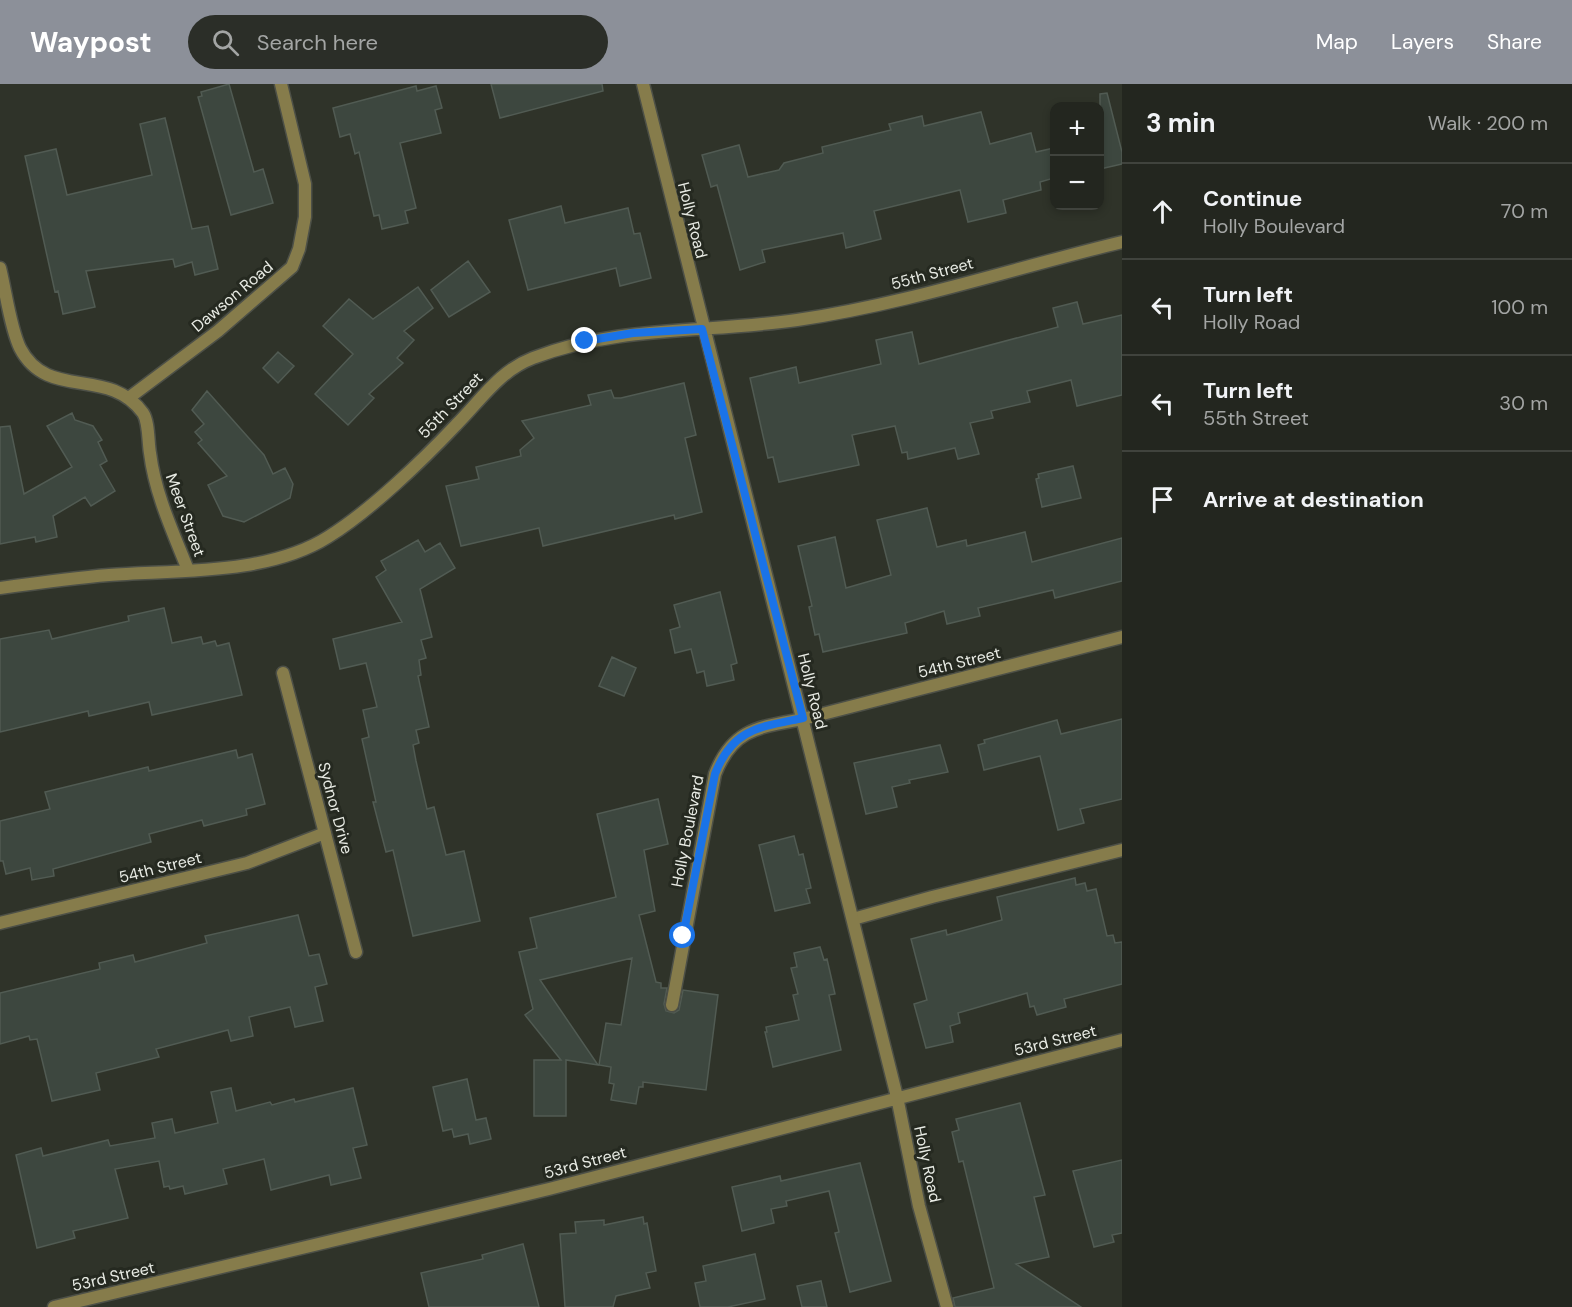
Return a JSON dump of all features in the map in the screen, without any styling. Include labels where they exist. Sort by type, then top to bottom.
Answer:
[{"type":"street","name":"Dawson Road","points":[[130,397],[218,331],[292,267],[299,249],[305,217],[305,184],[281,84]]},
{"type":"street","name":"Holly Road","points":[[643,84],[702,329],[803,718],[897,1097],[919,1206],[947,1307]]},
{"type":"street","name":"55th Street","points":[[0,588],[101,576],[257,564],[293,554],[327,538],[363,511],[449,432],[489,387],[530,358],[585,341],[633,333],[794,321],[859,310],[1122,242]]},
{"type":"street","points":[[0,268],[20,347],[33,366],[48,376],[118,390],[130,397]]},
{"type":"street","name":"Meer Street","points":[[130,397],[145,416],[152,466],[164,512],[188,570]]},
{"type":"street","name":"54th Street","points":[[803,718],[1122,637]]},
{"type":"street","name":"Sydnor Drive","points":[[283,673],[357,952]]},
{"type":"street","name":"Holly Boulevard","points":[[672,1005],[713,785],[721,758],[735,741],[753,729],[803,718]]},
{"type":"street","name":"54th Street","points":[[0,923],[247,862],[326,833]]},
{"type":"street","points":[[853,919],[1122,850]]},
{"type":"street","name":"53rd Street","points":[[54,1307],[549,1189],[1122,1040]]},
{"type":"building","points":[[229,84],[254,172],[263,169],[273,203],[231,215],[198,97],[202,96],[201,92]]},
{"type":"building","points":[[491,84],[602,84],[603,91],[500,118]]},
{"type":"building","points":[[416,86],[417,91],[436,86],[442,108],[435,110],[441,133],[400,143],[416,208],[405,211],[408,223],[382,229],[379,215],[374,216],[359,152],[355,154],[350,134],[340,137],[333,108]]},
{"type":"building","points":[[1107,93],[1122,152],[1122,164],[1104,168],[1104,102],[1100,102],[1100,94]]},
{"type":"building","points":[[981,112],[990,144],[1031,133],[1036,152],[1050,149],[1050,179],[1040,182],[1041,190],[1003,200],[1006,213],[968,222],[960,190],[874,211],[881,239],[846,248],[843,233],[762,250],[765,262],[740,270],[717,185],[711,187],[702,155],[739,145],[748,177],[779,170],[784,163],[823,153],[822,147],[891,130],[889,124],[922,116],[924,126]]},
{"type":"building","points":[[165,118],[192,229],[208,226],[218,269],[195,275],[192,262],[175,267],[173,259],[86,271],[95,307],[63,314],[58,291],[55,292],[25,156],[56,149],[67,195],[152,175],[140,124]]},
{"type":"building","points":[[561,206],[565,223],[628,208],[634,234],[640,233],[651,278],[620,286],[616,268],[528,290],[509,220]]},
{"type":"building","points":[[468,261],[490,292],[449,317],[431,290]]},
{"type":"building","points":[[418,287],[433,308],[404,331],[414,340],[397,358],[403,363],[369,394],[374,398],[348,425],[315,394],[353,354],[323,326],[349,299],[373,319]]},
{"type":"building","points":[[1077,302],[1083,324],[1122,315],[1122,395],[1077,406],[1071,380],[1027,391],[1030,402],[991,411],[993,418],[970,423],[979,454],[958,459],[955,448],[908,459],[907,452],[902,453],[895,426],[852,435],[859,465],[779,482],[773,457],[768,458],[750,378],[796,367],[799,383],[881,364],[876,340],[912,332],[919,364],[1058,327],[1053,308]]},
{"type":"building","points":[[278,352],[294,366],[278,383],[263,368]]},
{"type":"building","points":[[684,383],[696,435],[685,438],[702,512],[675,519],[674,515],[543,546],[539,528],[461,546],[446,486],[479,479],[476,467],[521,456],[520,450],[534,438],[522,421],[591,405],[588,395],[611,390],[614,398],[621,398]]},
{"type":"building","points":[[207,391],[264,455],[273,474],[285,468],[293,484],[290,498],[244,522],[223,516],[208,485],[227,476],[198,443],[202,440],[195,432],[204,424],[192,410]]},
{"type":"building","points":[[72,413],[75,420],[93,426],[102,440],[98,442],[107,461],[100,465],[115,491],[91,506],[85,497],[53,516],[57,537],[36,542],[35,537],[0,544],[0,427],[10,426],[24,494],[72,467],[47,426]]},
{"type":"building","points":[[1073,466],[1081,498],[1042,507],[1036,479],[1039,478],[1038,474]]},
{"type":"building","points":[[927,508],[937,547],[966,540],[967,546],[1025,532],[1032,562],[1122,538],[1122,581],[1055,598],[1053,590],[978,608],[980,616],[947,624],[944,611],[905,623],[907,633],[823,652],[819,634],[815,635],[809,607],[812,606],[798,546],[835,537],[846,588],[891,575],[877,520]]},
{"type":"building","points":[[418,540],[425,552],[440,543],[455,568],[420,589],[432,637],[421,640],[426,658],[419,660],[421,675],[418,676],[429,727],[416,730],[419,743],[413,745],[427,809],[434,807],[446,855],[464,851],[480,921],[413,936],[393,850],[386,852],[373,802],[376,802],[362,739],[369,737],[363,710],[377,707],[366,663],[340,669],[333,639],[402,622],[376,577],[386,570],[381,561]]},
{"type":"building","points":[[720,592],[737,663],[731,665],[734,680],[707,686],[704,671],[697,673],[691,649],[675,653],[670,630],[680,627],[674,605]]},
{"type":"building","points":[[164,608],[172,643],[201,637],[203,644],[215,641],[217,646],[229,643],[242,695],[152,715],[149,702],[89,716],[88,711],[0,732],[0,639],[49,630],[52,639],[129,621],[128,616]]},
{"type":"building","points":[[612,657],[636,668],[624,696],[599,686]]},
{"type":"building","points":[[1122,719],[1122,799],[1080,809],[1084,823],[1058,830],[1040,756],[984,770],[978,745],[985,743],[984,740],[1057,720],[1061,734]]},
{"type":"building","points":[[940,745],[948,772],[909,780],[910,783],[892,787],[897,807],[866,814],[854,763]]},
{"type":"building","points":[[236,750],[238,758],[252,754],[265,804],[246,809],[247,815],[204,826],[202,820],[149,834],[151,842],[53,869],[54,876],[32,880],[30,868],[6,874],[3,861],[0,861],[0,821],[50,809],[45,792],[148,767],[149,771]]},
{"type":"building","points":[[658,799],[668,844],[644,850],[655,911],[639,915],[656,982],[661,983],[661,988],[667,988],[664,1004],[666,1011],[674,1013],[679,1010],[683,990],[718,995],[706,1090],[643,1082],[643,1087],[639,1087],[636,1104],[611,1100],[614,1084],[609,1083],[611,1067],[599,1065],[606,1023],[621,1025],[632,958],[540,980],[598,1065],[566,1060],[566,1116],[534,1116],[534,1060],[561,1060],[525,1015],[533,1009],[519,952],[537,948],[530,918],[616,897],[597,814]]},
{"type":"building","points":[[794,836],[799,855],[803,854],[811,888],[806,889],[810,903],[775,911],[759,845]]},
{"type":"building","points":[[1075,878],[1076,885],[1085,883],[1087,891],[1096,889],[1107,936],[1113,935],[1115,943],[1122,942],[1122,984],[1064,999],[1066,1007],[1037,1015],[1034,1006],[1030,1007],[1027,993],[958,1013],[960,1023],[950,1026],[953,1042],[926,1048],[914,1004],[927,1000],[911,939],[946,930],[947,935],[1002,920],[997,897]]},
{"type":"building","points":[[298,915],[309,956],[319,954],[327,984],[315,987],[323,1021],[295,1027],[290,1007],[249,1017],[253,1036],[231,1041],[228,1030],[156,1049],[159,1057],[96,1073],[100,1090],[52,1101],[37,1039],[30,1040],[29,1036],[0,1044],[0,993],[100,969],[99,963],[133,955],[135,962],[207,943],[205,936]]},
{"type":"building","points":[[820,947],[824,960],[827,959],[835,994],[829,995],[841,1050],[773,1067],[765,1032],[767,1032],[766,1027],[799,1020],[793,995],[798,994],[791,968],[797,967],[794,953]]},
{"type":"building","points":[[467,1079],[476,1120],[486,1118],[491,1139],[470,1144],[468,1134],[454,1137],[452,1129],[443,1131],[433,1087]]},
{"type":"building","points":[[231,1088],[236,1111],[270,1102],[272,1105],[294,1099],[295,1102],[353,1088],[367,1145],[353,1148],[361,1178],[331,1185],[329,1175],[271,1190],[264,1159],[223,1169],[227,1184],[185,1194],[183,1186],[170,1189],[169,1186],[164,1187],[159,1161],[115,1169],[128,1218],[73,1231],[75,1238],[37,1248],[16,1155],[41,1148],[43,1156],[108,1140],[110,1146],[155,1138],[152,1123],[172,1119],[175,1133],[218,1123],[211,1092]]},
{"type":"building","points":[[1020,1103],[1045,1195],[1034,1197],[1049,1257],[1016,1264],[1081,1307],[955,1307],[953,1298],[994,1288],[963,1161],[959,1162],[952,1132],[959,1130],[956,1119]]},
{"type":"building","points":[[1122,1160],[1122,1233],[1112,1235],[1114,1242],[1094,1247],[1073,1171]]},
{"type":"building","points":[[860,1163],[891,1281],[850,1292],[835,1233],[839,1232],[829,1191],[786,1201],[787,1206],[771,1209],[774,1223],[742,1231],[732,1187],[780,1176],[781,1181]]},
{"type":"building","points":[[643,1217],[644,1224],[647,1223],[656,1271],[646,1273],[650,1288],[616,1296],[613,1307],[565,1307],[560,1234],[576,1233],[575,1222],[604,1220],[604,1225]]},
{"type":"building","points":[[523,1244],[539,1307],[429,1307],[421,1273],[483,1259],[482,1255]]},
{"type":"building","points":[[755,1254],[765,1299],[728,1307],[700,1307],[695,1283],[706,1281],[703,1266]]},
{"type":"building","points":[[821,1281],[827,1307],[802,1307],[797,1286]]},
{"type":"route","points":[[585,341],[633,333],[702,329],[803,718],[753,729],[735,741],[721,758],[715,774],[683,936]]}]
